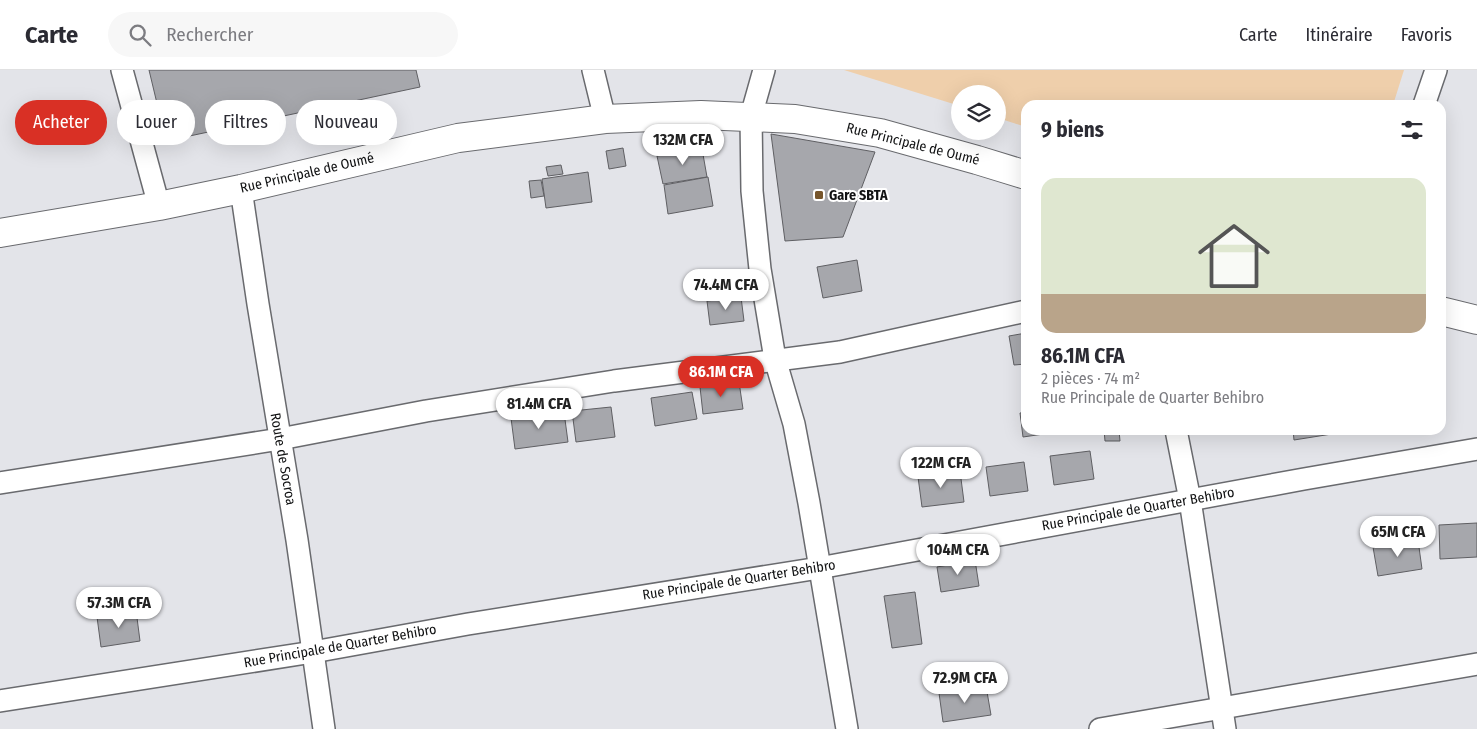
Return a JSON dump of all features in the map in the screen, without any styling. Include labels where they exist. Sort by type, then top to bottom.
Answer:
[{"type":"main road","name":"Rue Principale de Oumé","points":[[0,233],[159,206],[241,189],[458,138],[605,119],[701,115],[795,119],[880,133],[1021,173]]},
{"type":"main road","points":[[1446,312],[1477,320]]},
{"type":"street","points":[[122,70],[159,206]]},
{"type":"street","points":[[593,70],[605,119]]},
{"type":"street","points":[[764,70],[751,116],[752,191],[760,269],[775,359],[794,424],[809,503],[847,729]]},
{"type":"street","points":[[1426,100],[1436,70]]},
{"type":"street","name":"Route de Socroa","points":[[241,189],[297,540],[324,729]]},
{"type":"street","points":[[0,483],[280,439],[426,411],[614,381],[802,357],[875,345],[1021,312]]},
{"type":"street","points":[[1177,435],[1190,500],[1220,707],[1225,729]]},
{"type":"street","name":"Rue Principale de Quarter Behibro","points":[[0,701],[313,652],[478,623],[819,568],[1477,449]]},
{"type":"street","points":[[1100,729],[1477,664]]},
{"type":"shaded area","points":[[844,70],[1404,70],[1395,100],[1021,100],[1021,125],[1006,121],[1006,85],[951,85],[951,103]]},
{"type":"building","points":[[149,70],[416,70],[420,87],[359,100],[296,100],[296,113],[286,115],[286,100],[205,100],[205,133],[195,135],[195,100],[156,100]]},
{"type":"building","name":"Gare SBTA","points":[[771,134],[875,152],[843,237],[785,241]]},
{"type":"building","points":[[701,143],[707,177],[663,184],[657,156],[693,150],[692,145]]},
{"type":"building","points":[[623,148],[626,166],[609,169],[606,151]]},
{"type":"building","points":[[561,165],[563,174],[548,176],[546,167]]},
{"type":"building","points":[[588,172],[592,202],[546,208],[542,179]]},
{"type":"building","points":[[708,177],[713,206],[668,214],[664,185]]},
{"type":"building","points":[[541,180],[544,196],[531,198],[529,181]]},
{"type":"building","points":[[857,260],[862,291],[823,298],[817,267]]},
{"type":"building","points":[[741,297],[744,321],[710,325],[707,301]]},
{"type":"building","points":[[1021,334],[1021,364],[1014,365],[1009,336]]},
{"type":"building","points":[[739,382],[743,409],[703,414],[700,387]]},
{"type":"building","points":[[692,392],[697,419],[655,426],[651,398]]},
{"type":"building","points":[[611,407],[615,437],[576,442],[572,411]]},
{"type":"building","points":[[564,412],[568,442],[515,449],[511,418]]},
{"type":"building","points":[[1104,435],[1119,435],[1120,441],[1105,441]]},
{"type":"building","points":[[1294,435],[1326,435],[1294,440]]},
{"type":"building","points":[[1090,451],[1094,479],[1054,485],[1050,456]]},
{"type":"building","points":[[1024,462],[1028,491],[990,496],[986,467]]},
{"type":"building","points":[[960,471],[964,502],[922,507],[918,477]]},
{"type":"building","points":[[1477,523],[1477,557],[1440,559],[1439,525]]},
{"type":"building","points":[[1418,540],[1422,569],[1378,576],[1373,547]]},
{"type":"building","points":[[975,560],[979,586],[941,592],[937,567]]},
{"type":"building","points":[[915,592],[922,644],[892,648],[884,596]]},
{"type":"building","points":[[136,610],[140,641],[101,647],[97,617]]},
{"type":"building","points":[[986,686],[991,715],[943,722],[939,693]]},
{"type":"place","name":"Gare SBTA","points":[[819,195]]}]
